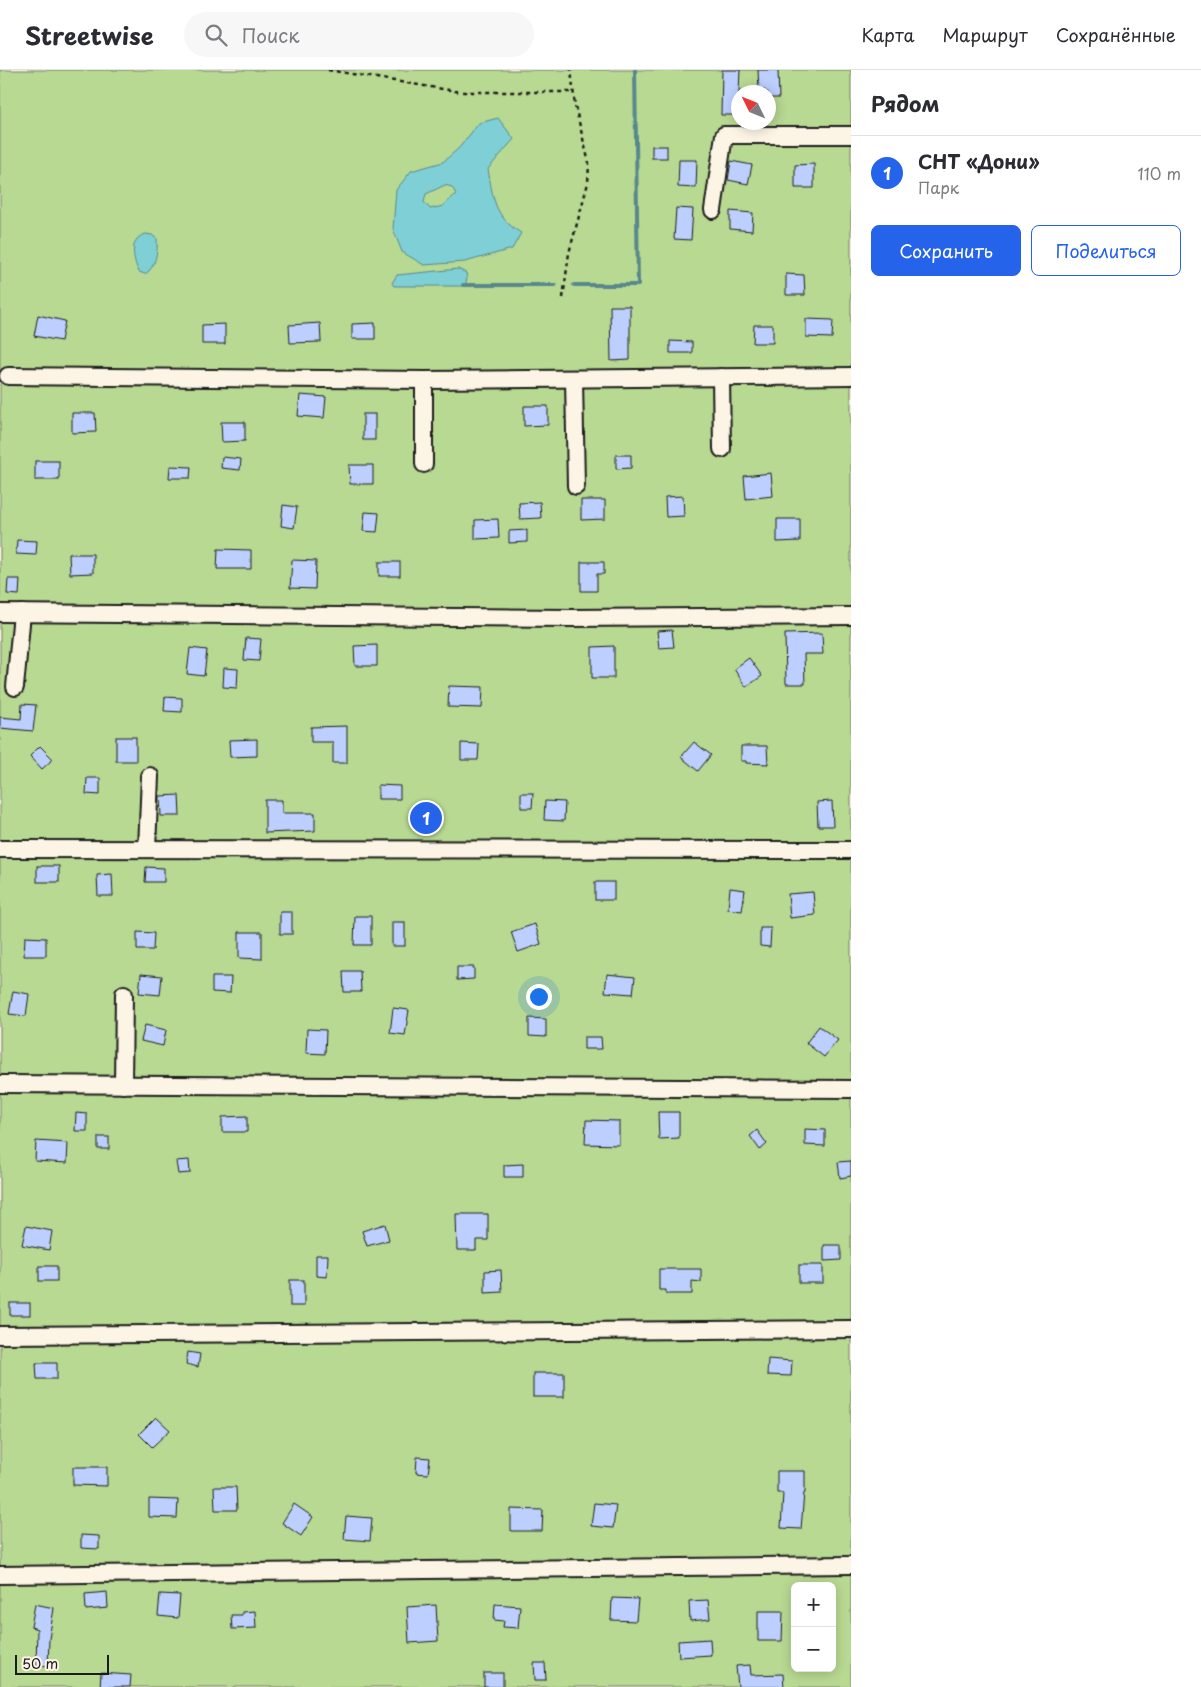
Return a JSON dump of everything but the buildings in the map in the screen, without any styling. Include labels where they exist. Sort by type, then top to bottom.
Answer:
[{"type":"lane","points":[[713,210],[724,135],[851,135]]},
{"type":"lane","points":[[8,376],[424,380],[851,376]]},
{"type":"lane","points":[[721,377],[722,449]]},
{"type":"lane","points":[[574,379],[576,486]]},
{"type":"lane","points":[[424,380],[424,464]]},
{"type":"lane","points":[[0,613],[571,618],[851,616]]},
{"type":"lane","points":[[15,687],[22,613]]},
{"type":"lane","points":[[147,849],[150,776]]},
{"type":"lane","points":[[0,849],[851,850]]},
{"type":"lane","points":[[123,1085],[124,994]]},
{"type":"lane","points":[[0,1084],[851,1089]]},
{"type":"lane","points":[[0,1335],[851,1329]]},
{"type":"lane","points":[[0,1575],[851,1565]]},
{"type":"path","points":[[328,70],[461,92],[572,92]]},
{"type":"path","points":[[563,298],[568,253],[588,182],[589,163],[572,92],[571,70]]},
{"type":"green space","points":[[0,70],[851,70],[851,1687],[0,1687]]},
{"type":"water","points":[[498,118],[514,139],[488,169],[496,206],[505,220],[521,233],[512,249],[465,262],[424,265],[402,252],[393,229],[396,190],[411,171],[443,162],[459,148],[479,123]],"holes":[[[445,185],[452,187],[456,194],[443,206],[430,209],[424,202],[426,194]]]},
{"type":"water","points":[[152,235],[157,239],[157,253],[152,268],[145,274],[139,272],[135,262],[134,245],[140,236]]},
{"type":"water","points":[[458,269],[466,273],[465,286],[394,286],[392,283],[397,275]]},
{"type":"waterway","points":[[574,285],[638,285],[635,70]]},
{"type":"waterway","points":[[463,285],[555,285]]},
{"type":"place","name":"СНТ «Дони»","points":[[426,818]]}]
